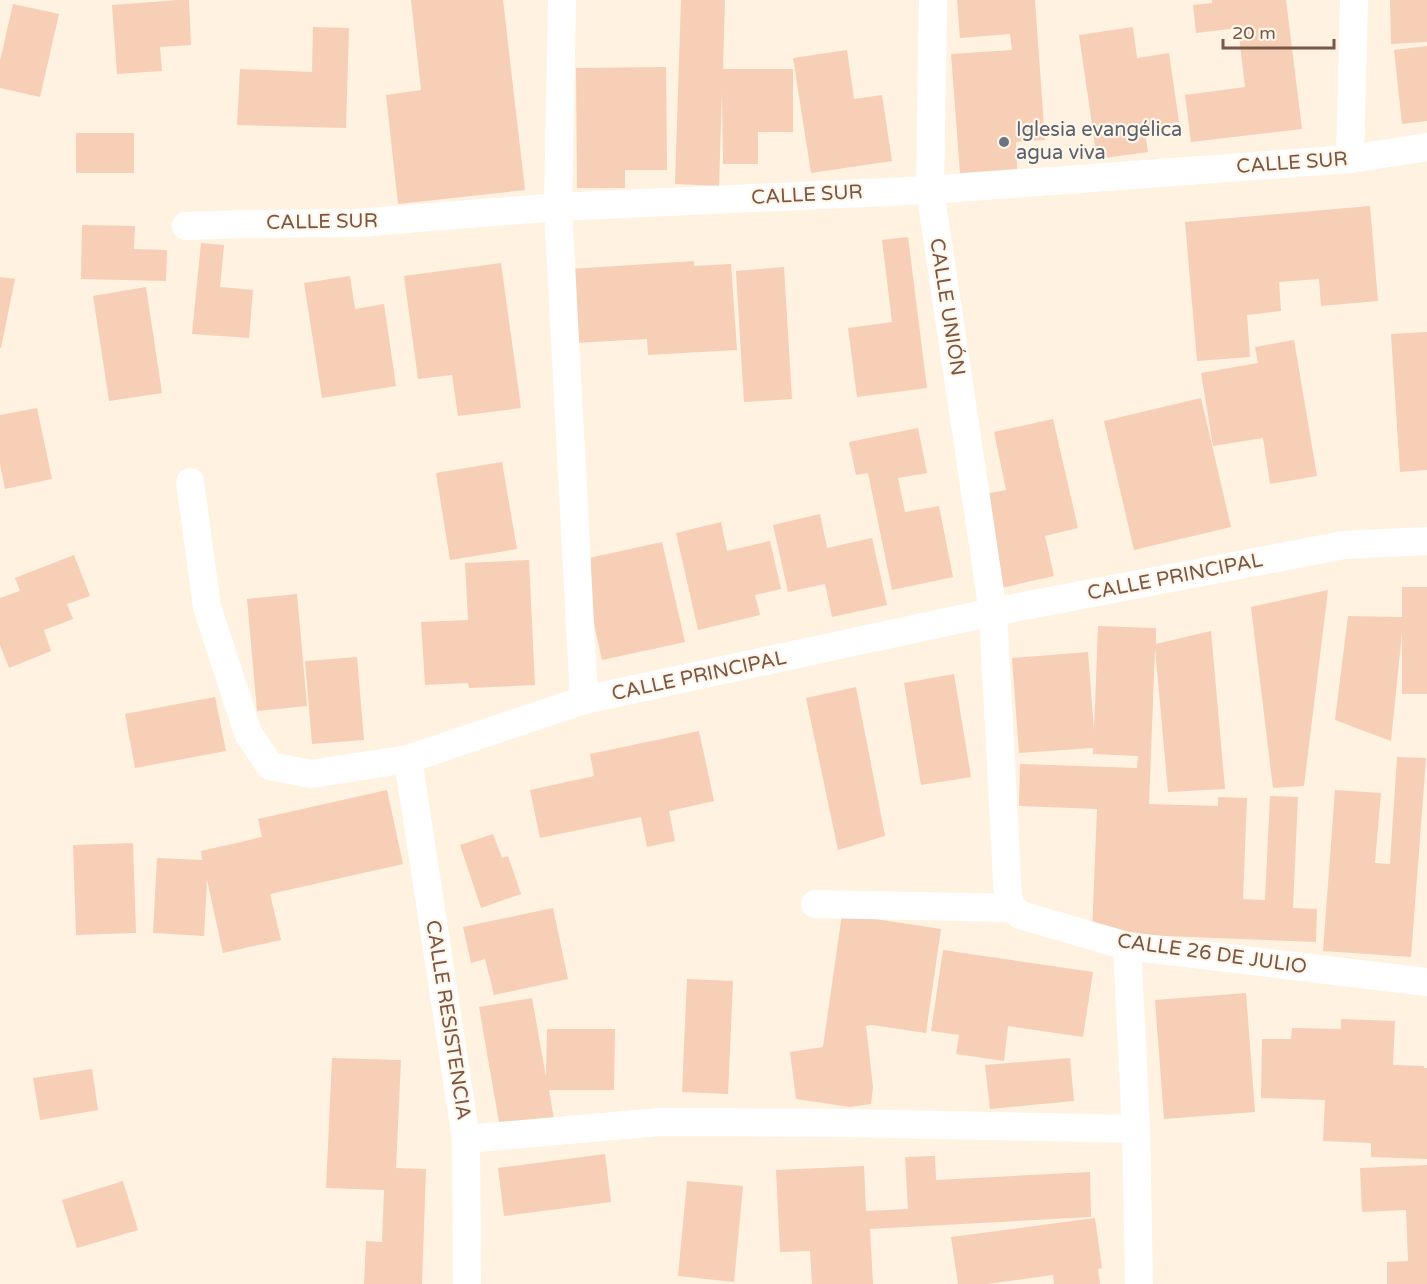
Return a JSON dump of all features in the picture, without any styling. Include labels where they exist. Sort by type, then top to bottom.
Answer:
[{"type":"street","points":[[562,0],[558,207],[584,700]]},
{"type":"street","name":"CALLE UNIÓN","points":[[933,0],[930,190],[993,612]]},
{"type":"street","points":[[1350,159],[1354,0]]},
{"type":"street","name":"CALLE SUR","points":[[186,226],[357,223],[558,207],[930,190],[1350,159],[1427,147]]},
{"type":"street","name":"CALLE PRINCIPAL","points":[[190,482],[207,607],[248,733],[270,766],[311,774],[408,759],[584,700],[993,612],[1344,545],[1427,541]]},
{"type":"street","points":[[815,904],[1012,908],[1008,898],[993,612]]},
{"type":"street","name":"CALLE RESISTENCIA","points":[[408,759],[466,1139],[466,1284]]},
{"type":"street","name":"CALLE 26 DE JULIO","points":[[1012,908],[1020,915],[1127,946],[1427,982]]},
{"type":"street","points":[[1127,946],[1136,1129],[1139,1284]]},
{"type":"street","points":[[466,1139],[660,1122],[1136,1129]]},
{"type":"building","points":[[189,0],[191,45],[160,47],[162,71],[117,74],[112,5]]},
{"type":"building","points":[[411,0],[503,0],[525,190],[398,204],[386,95],[421,90]]},
{"type":"building","points":[[681,0],[725,0],[723,69],[793,69],[793,132],[758,132],[758,164],[723,164],[722,92],[719,186],[675,184]]},
{"type":"building","points":[[957,0],[1035,0],[1045,140],[1016,142],[1017,169],[960,173],[951,54],[1012,50],[1010,34],[960,38]]},
{"type":"building","points":[[1212,0],[1286,0],[1302,129],[1191,142],[1185,95],[1245,87],[1238,28],[1196,33],[1193,5],[1212,3]]},
{"type":"building","points":[[1390,0],[1427,0],[1427,42],[1391,44]]},
{"type":"building","points":[[13,4],[59,14],[40,97],[0,88],[0,61]]},
{"type":"building","points":[[313,27],[349,28],[346,128],[237,125],[240,69],[312,72]]},
{"type":"building","points":[[1133,27],[1137,58],[1169,53],[1179,122],[1144,127],[1148,152],[1097,159],[1079,35]]},
{"type":"building","points":[[1427,46],[1427,121],[1402,124],[1394,50]]},
{"type":"building","points":[[847,50],[854,99],[882,95],[892,161],[811,173],[793,58]]},
{"type":"building","points":[[666,67],[667,170],[625,170],[625,188],[577,188],[576,68]]},
{"type":"building","points":[[76,133],[134,133],[134,173],[76,173]]},
{"type":"building","points":[[1370,206],[1378,301],[1321,306],[1319,279],[1279,282],[1281,311],[1247,315],[1250,357],[1197,361],[1185,222]]},
{"type":"building","points":[[82,225],[135,226],[134,249],[167,250],[166,281],[81,279]]},
{"type":"building","points":[[908,237],[927,388],[857,397],[848,328],[892,322],[882,240]]},
{"type":"building","points":[[201,243],[224,245],[220,287],[253,290],[249,338],[192,334]]},
{"type":"building","points":[[694,261],[694,266],[731,264],[737,350],[648,355],[647,339],[575,343],[570,269]]},
{"type":"building","points":[[501,263],[521,408],[458,416],[452,375],[418,379],[404,276]]},
{"type":"building","points":[[784,267],[792,399],[744,402],[736,271]]},
{"type":"building","points":[[350,276],[355,309],[384,304],[396,386],[322,398],[304,283]]},
{"type":"building","points":[[0,277],[15,279],[1,348],[0,348]]},
{"type":"building","points":[[146,287],[162,393],[109,401],[93,296]]},
{"type":"building","points":[[1427,332],[1427,470],[1400,472],[1391,334]]},
{"type":"building","points":[[1294,340],[1317,476],[1270,484],[1263,438],[1213,446],[1201,373],[1258,363],[1255,347]]},
{"type":"building","points":[[1201,398],[1231,527],[1134,550],[1104,421]]},
{"type":"building","points":[[37,408],[52,479],[5,489],[0,464],[0,415]]},
{"type":"building","points":[[1053,419],[1078,528],[1045,536],[1054,576],[1001,588],[980,495],[1006,490],[994,432]]},
{"type":"building","points":[[918,428],[927,473],[898,478],[905,512],[939,506],[953,577],[892,590],[868,473],[856,475],[849,442]]},
{"type":"building","points":[[502,462],[517,549],[450,560],[436,473]]},
{"type":"building","points":[[820,514],[827,548],[872,538],[887,605],[832,617],[825,584],[788,592],[773,525]]},
{"type":"building","points":[[721,522],[727,551],[770,541],[781,589],[755,595],[760,615],[698,630],[676,533]]},
{"type":"building","points":[[662,542],[685,642],[602,660],[580,560]]},
{"type":"building","points":[[74,555],[90,596],[67,604],[73,619],[44,630],[51,651],[9,668],[0,645],[0,598],[20,591],[15,578]]},
{"type":"building","points":[[529,560],[535,685],[469,688],[468,683],[425,685],[421,622],[468,620],[465,563]]},
{"type":"building","points":[[1402,587],[1427,587],[1427,694],[1402,694],[1402,633],[1391,741],[1335,720],[1348,616],[1402,617]]},
{"type":"building","points":[[1328,590],[1304,786],[1273,788],[1251,607]]},
{"type":"building","points":[[297,594],[307,706],[257,711],[247,599]]},
{"type":"building","points":[[1098,626],[1156,628],[1156,644],[1211,631],[1225,789],[1168,792],[1155,648],[1149,804],[1218,806],[1218,797],[1247,798],[1243,899],[1265,900],[1270,796],[1298,797],[1293,908],[1317,909],[1316,942],[1092,933],[1097,809],[1019,806],[1020,764],[1137,768],[1138,756],[1093,754],[1093,748],[1019,753],[1012,658],[1088,652],[1094,731]]},
{"type":"building","points":[[357,657],[364,740],[312,744],[305,661]]},
{"type":"building","points":[[954,674],[971,777],[921,785],[904,683]]},
{"type":"building","points":[[856,687],[885,836],[838,850],[806,698]]},
{"type":"building","points":[[215,697],[226,751],[135,768],[125,714]]},
{"type":"building","points":[[699,731],[714,801],[669,811],[675,841],[647,847],[641,817],[540,838],[530,790],[594,776],[590,754]]},
{"type":"building","points":[[1397,757],[1426,758],[1411,957],[1323,951],[1335,790],[1381,793],[1375,863],[1390,864]]},
{"type":"building","points":[[387,790],[403,864],[270,894],[281,940],[223,953],[207,880],[204,936],[153,933],[157,858],[202,860],[201,851],[262,837],[258,819]]},
{"type":"building","points":[[493,834],[502,858],[508,856],[521,894],[481,908],[460,845]]},
{"type":"building","points":[[133,843],[136,933],[76,935],[73,845]]},
{"type":"building","points":[[553,908],[568,979],[494,995],[485,959],[471,963],[463,927]]},
{"type":"building","points":[[842,914],[941,929],[926,1033],[866,1026],[873,1087],[871,1104],[850,1107],[796,1099],[790,1052],[823,1047]]},
{"type":"building","points":[[943,950],[1093,972],[1083,1037],[1008,1026],[1004,1061],[956,1054],[959,1035],[931,1031]]},
{"type":"building","points":[[687,979],[733,981],[728,1094],[682,1092]]},
{"type":"building","points":[[1246,993],[1255,1112],[1164,1119],[1155,1000]]},
{"type":"building","points":[[532,998],[546,1077],[547,1029],[615,1029],[614,1090],[549,1090],[554,1119],[500,1128],[479,1007]]},
{"type":"building","points":[[1341,1019],[1395,1021],[1393,1065],[1427,1068],[1427,1159],[1371,1157],[1371,1143],[1323,1141],[1325,1100],[1261,1098],[1262,1039],[1291,1039],[1292,1028],[1341,1029]]},
{"type":"building","points":[[332,1058],[401,1060],[396,1168],[426,1169],[422,1284],[364,1284],[366,1241],[382,1242],[384,1190],[326,1188]]},
{"type":"building","points":[[1070,1058],[1074,1101],[990,1109],[985,1065]]},
{"type":"building","points":[[92,1069],[98,1110],[40,1120],[33,1078]]},
{"type":"building","points":[[605,1154],[611,1202],[504,1216],[498,1168]]},
{"type":"building","points":[[935,1156],[936,1180],[1090,1172],[1091,1217],[870,1229],[873,1284],[812,1284],[810,1251],[780,1252],[776,1170],[864,1166],[866,1211],[908,1209],[905,1157]]},
{"type":"building","points":[[1427,1165],[1427,1284],[1387,1284],[1387,1262],[1408,1261],[1406,1210],[1362,1212],[1360,1168]]},
{"type":"building","points":[[123,1181],[138,1230],[77,1248],[62,1200]]},
{"type":"building","points":[[687,1181],[743,1186],[734,1282],[678,1276]]},
{"type":"building","points":[[1095,1218],[1102,1268],[1098,1269],[1100,1284],[1054,1284],[1053,1275],[987,1284],[958,1284],[951,1237]]},
{"type":"place","name":"Iglesia evangélica agua viva","points":[[1004,142]]}]
